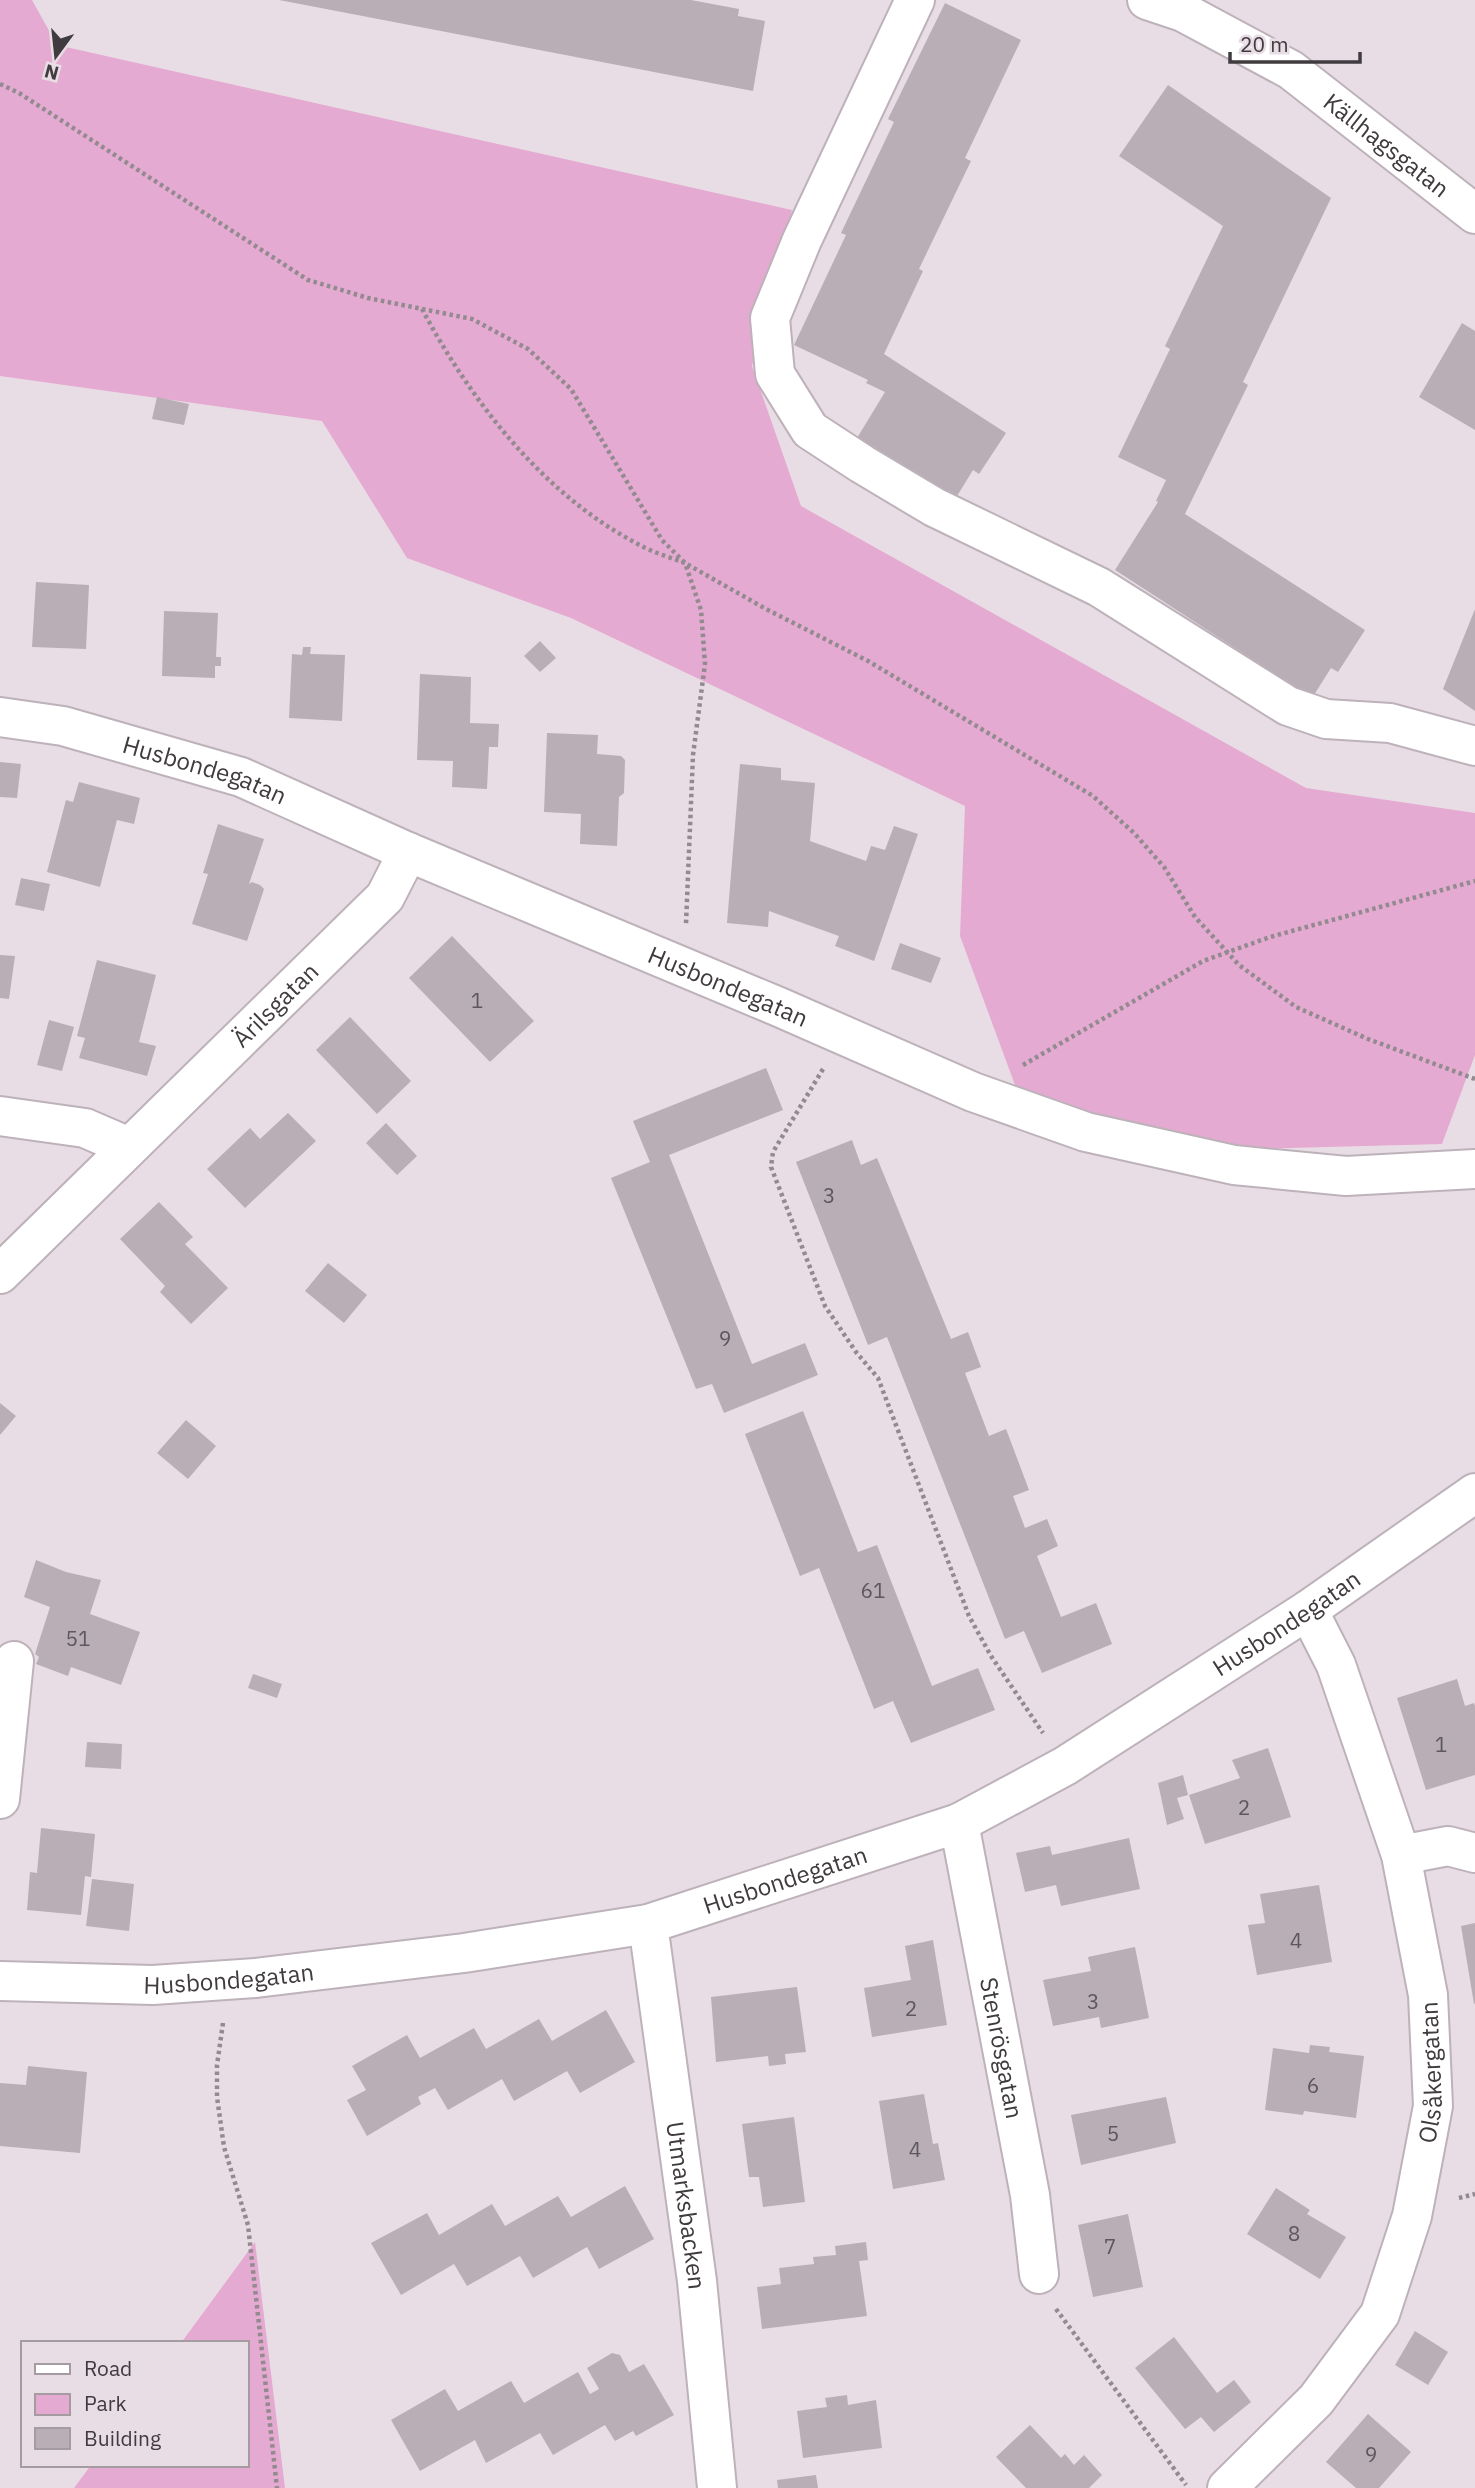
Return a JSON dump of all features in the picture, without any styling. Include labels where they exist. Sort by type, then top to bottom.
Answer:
[{"type":"street","points":[[915,0],[802,240],[770,318],[775,374],[810,429],[934,507],[1099,587],[1288,706],[1326,719],[1390,723],[1475,746]]},
{"type":"street","name":"Källhagsgatan","points":[[1146,0],[1183,12],[1292,70],[1475,214]]},
{"type":"street","name":"Husbondegatan","points":[[0,717],[63,726],[241,777],[408,852],[973,1091],[1086,1132],[1234,1165],[1346,1176],[1475,1169]]},
{"type":"street","name":"Ärilsgatan","points":[[0,1275],[385,897],[408,852]]},
{"type":"street","points":[[0,1116],[85,1128],[129,1147]]},
{"type":"street","name":"Husbondegatan","points":[[0,1980],[153,1985],[224,1980],[464,1953],[648,1924],[959,1823],[1065,1766],[1308,1610],[1475,1493]]},
{"type":"street","name":"Olsåkergatan","points":[[1227,2488],[1316,2400],[1380,2314],[1412,2216],[1433,2106],[1428,1996],[1401,1855],[1336,1665],[1308,1610]]},
{"type":"street","points":[[0,1799],[15,1661]]},
{"type":"street","name":"Stenrösgatan","points":[[959,1823],[1030,2195],[1039,2274]]},
{"type":"street","points":[[1401,1855],[1448,1846],[1475,1853]]},
{"type":"street","name":"Utmarksbacken","points":[[648,1924],[697,2281],[717,2488]]},
{"type":"path","points":[[0,84],[19,93],[308,280],[368,298],[472,319],[528,349],[571,388],[662,540],[685,563],[701,610],[705,664],[693,755],[686,936],[679,966]]},
{"type":"path","points":[[422,309],[472,393],[546,478],[592,516],[637,544],[685,563],[766,609],[868,661],[1093,796],[1134,833],[1164,867],[1195,918],[1239,965],[1296,1007],[1368,1039],[1475,1079]]},
{"type":"path","points":[[973,1091],[1045,1054],[1203,961],[1270,937],[1475,881]]},
{"type":"path","points":[[843,1035],[773,1152],[771,1167],[825,1306],[856,1352],[878,1378],[970,1616],[991,1656],[1065,1766]]},
{"type":"path","points":[[224,1980],[226,2012],[219,2045],[217,2097],[225,2147],[248,2225],[277,2488]]},
{"type":"path","points":[[1039,2274],[1059,2316],[1189,2488]]},
{"type":"green space","points":[[0,0],[32,0],[57,45],[792,210],[752,366],[801,506],[1306,788],[1475,813],[1475,1055],[1442,1144],[1211,1150],[1019,1096],[960,936],[965,806],[571,618],[407,558],[322,421],[0,376]]},
{"type":"green space","points":[[255,2242],[285,2488],[74,2488],[90,2467],[248,2467],[248,2341],[182,2341]]},
{"type":"building","points":[[279,0],[691,0],[739,9],[738,16],[765,21],[753,91]]},
{"type":"building","points":[[945,3],[1021,40],[965,158],[971,161],[919,269],[923,271],[884,354],[1006,433],[979,474],[973,470],[954,501],[857,438],[885,392],[866,383],[868,380],[794,345],[846,235],[841,233],[894,122],[888,119]]},
{"type":"building","points":[[1168,85],[1331,198],[1243,382],[1248,385],[1185,514],[1365,630],[1338,672],[1331,668],[1312,698],[1115,570],[1158,502],[1156,501],[1166,480],[1118,457],[1170,349],[1165,346],[1223,226],[1119,156]]},
{"type":"building","points":[[1462,323],[1475,331],[1475,430],[1419,397]]},
{"type":"building","points":[[157,397],[189,404],[184,425],[152,419]]},
{"type":"building","points":[[36,582],[89,585],[86,649],[32,647]]},
{"type":"building","points":[[1475,609],[1475,711],[1443,689]]},
{"type":"building","points":[[164,611],[218,613],[216,657],[221,657],[221,666],[215,666],[215,678],[162,676]]},
{"type":"building","points":[[540,641],[556,658],[540,672],[524,656]]},
{"type":"building","points":[[303,647],[311,647],[310,654],[345,655],[342,721],[289,718],[292,654],[302,655]]},
{"type":"building","points":[[420,674],[471,677],[470,723],[499,724],[498,747],[489,747],[487,789],[452,787],[453,761],[417,760]]},
{"type":"building","points":[[547,733],[598,735],[597,754],[621,756],[625,760],[624,793],[619,797],[617,846],[580,844],[581,814],[544,812]]},
{"type":"building","points":[[0,762],[21,764],[17,798],[0,797]]},
{"type":"building","points":[[740,764],[781,768],[781,780],[815,783],[810,841],[866,861],[871,846],[885,850],[894,826],[918,834],[874,961],[835,946],[839,936],[769,911],[768,927],[727,923]]},
{"type":"building","points":[[79,782],[140,798],[134,824],[117,820],[100,887],[47,872],[66,800],[73,802]]},
{"type":"building","points":[[218,824],[264,839],[249,884],[252,882],[264,889],[247,941],[192,924],[208,874],[203,873]]},
{"type":"building","points":[[21,878],[50,884],[44,911],[15,905]]},
{"type":"building","points":[[452,936],[534,1021],[490,1062],[409,978]]},
{"type":"building","points":[[900,943],[941,958],[931,983],[891,969]]},
{"type":"building","points":[[0,955],[15,956],[9,999],[0,998]]},
{"type":"building","points":[[97,960],[156,975],[139,1042],[156,1046],[147,1076],[79,1058],[85,1038],[77,1036]]},
{"type":"building","points":[[350,1017],[411,1081],[377,1114],[316,1050]]},
{"type":"building","points":[[49,1020],[74,1027],[62,1071],[37,1065]]},
{"type":"building","points":[[766,1068],[783,1110],[669,1155],[752,1364],[805,1343],[818,1375],[724,1413],[712,1384],[696,1389],[611,1178],[650,1162],[633,1121]]},
{"type":"building","points":[[288,1113],[316,1141],[245,1208],[207,1169],[250,1128],[260,1139]]},
{"type":"building","points":[[386,1123],[417,1156],[397,1175],[366,1143]]},
{"type":"building","points":[[852,1140],[861,1165],[877,1158],[951,1339],[968,1332],[981,1367],[965,1373],[989,1436],[1006,1429],[1029,1490],[1013,1496],[1025,1528],[1047,1519],[1058,1546],[1037,1556],[1061,1617],[1096,1603],[1112,1644],[1042,1673],[1024,1631],[1005,1639],[887,1337],[868,1345],[796,1162]]},
{"type":"building","points":[[159,1202],[193,1237],[185,1244],[228,1288],[191,1324],[160,1292],[165,1286],[120,1239]]},
{"type":"building","points":[[328,1263],[367,1295],[344,1323],[305,1291]]},
{"type":"building","points":[[0,1403],[16,1416],[0,1435]]},
{"type":"building","points":[[803,1411],[858,1552],[877,1545],[932,1686],[978,1668],[995,1710],[911,1743],[893,1701],[874,1709],[819,1568],[800,1576],[745,1434]]},
{"type":"building","points":[[186,1420],[216,1446],[188,1479],[157,1453]]},
{"type":"building","points":[[36,1560],[66,1572],[101,1580],[90,1614],[140,1632],[121,1685],[71,1667],[68,1676],[36,1664],[39,1657],[35,1654],[50,1607],[24,1597]]},
{"type":"building","points":[[253,1674],[282,1684],[277,1698],[248,1688]]},
{"type":"building","points":[[1457,1679],[1465,1706],[1474,1703],[1475,1706],[1475,1775],[1426,1790],[1397,1698]]},
{"type":"building","points":[[87,1742],[122,1744],[121,1769],[85,1767]]},
{"type":"building","points":[[1268,1748],[1291,1817],[1205,1844],[1189,1795],[1240,1778],[1232,1760]]},
{"type":"building","points":[[1183,1775],[1188,1795],[1177,1798],[1184,1819],[1167,1825],[1158,1783]]},
{"type":"building","points":[[41,1828],[95,1834],[91,1877],[85,1876],[81,1915],[27,1910],[30,1872],[37,1873]]},
{"type":"building","points":[[1129,1838],[1140,1889],[1061,1906],[1056,1885],[1025,1892],[1016,1853],[1050,1846],[1052,1855]]},
{"type":"building","points":[[92,1879],[134,1884],[129,1931],[86,1926]]},
{"type":"building","points":[[1319,1885],[1332,1962],[1257,1975],[1248,1925],[1265,1923],[1260,1894]]},
{"type":"building","points":[[1475,1923],[1475,2003],[1474,2004],[1461,1926]]},
{"type":"building","points":[[933,1940],[947,2025],[872,2037],[864,1988],[911,1980],[905,1946]]},
{"type":"building","points":[[1135,1947],[1149,2018],[1101,2028],[1099,2017],[1053,2026],[1043,1980],[1091,1971],[1088,1957]]},
{"type":"building","points":[[797,1987],[806,2052],[785,2054],[786,2064],[769,2066],[768,2056],[716,2062],[711,1997]]},
{"type":"building","points":[[606,2010],[635,2062],[580,2093],[567,2071],[514,2101],[502,2079],[448,2110],[435,2088],[418,2097],[421,2104],[367,2136],[347,2100],[366,2090],[352,2066],[407,2035],[420,2058],[474,2028],[486,2049],[539,2019],[552,2041]]},
{"type":"building","points":[[1310,2045],[1330,2047],[1329,2052],[1364,2056],[1356,2118],[1304,2111],[1303,2115],[1265,2110],[1273,2048],[1309,2053]]},
{"type":"building","points":[[28,2066],[87,2072],[80,2153],[0,2146],[0,2083],[26,2085]]},
{"type":"building","points":[[924,2094],[933,2144],[938,2143],[945,2180],[893,2189],[879,2101]]},
{"type":"building","points":[[1166,2097],[1176,2143],[1081,2165],[1071,2115]]},
{"type":"building","points":[[794,2117],[805,2202],[763,2207],[759,2177],[749,2177],[742,2124]]},
{"type":"building","points":[[625,2186],[654,2239],[599,2269],[587,2247],[533,2278],[520,2256],[467,2286],[454,2264],[401,2295],[371,2243],[427,2213],[439,2235],[492,2204],[505,2226],[558,2196],[571,2217]]},
{"type":"building","points":[[1276,2188],[1310,2210],[1307,2214],[1346,2237],[1320,2279],[1247,2234]]},
{"type":"building","points":[[1128,2214],[1143,2287],[1093,2297],[1078,2225]]},
{"type":"building","points":[[866,2242],[868,2260],[859,2261],[867,2316],[762,2329],[757,2287],[781,2284],[779,2268],[814,2264],[813,2257],[836,2255],[835,2246]]},
{"type":"building","points":[[1415,2331],[1448,2352],[1428,2385],[1395,2365]]},
{"type":"building","points":[[1174,2337],[1217,2393],[1234,2380],[1251,2402],[1214,2432],[1201,2417],[1185,2429],[1135,2368]]},
{"type":"building","points":[[612,2353],[620,2355],[629,2372],[644,2364],[674,2415],[636,2436],[633,2431],[615,2441],[605,2425],[553,2455],[540,2433],[486,2463],[475,2440],[420,2471],[391,2420],[445,2389],[458,2411],[511,2381],[524,2403],[578,2372],[590,2394],[599,2389],[587,2368]]},
{"type":"building","points":[[847,2395],[848,2405],[876,2400],[882,2448],[803,2458],[797,2411],[827,2407],[825,2398]]},
{"type":"building","points":[[1368,2414],[1411,2452],[1379,2488],[1356,2488],[1326,2462]]},
{"type":"building","points":[[1030,2425],[1061,2458],[1065,2454],[1074,2465],[1084,2455],[1102,2475],[1089,2488],[1026,2488],[996,2457]]},
{"type":"building","points":[[816,2475],[818,2488],[778,2488],[777,2480]]}]
